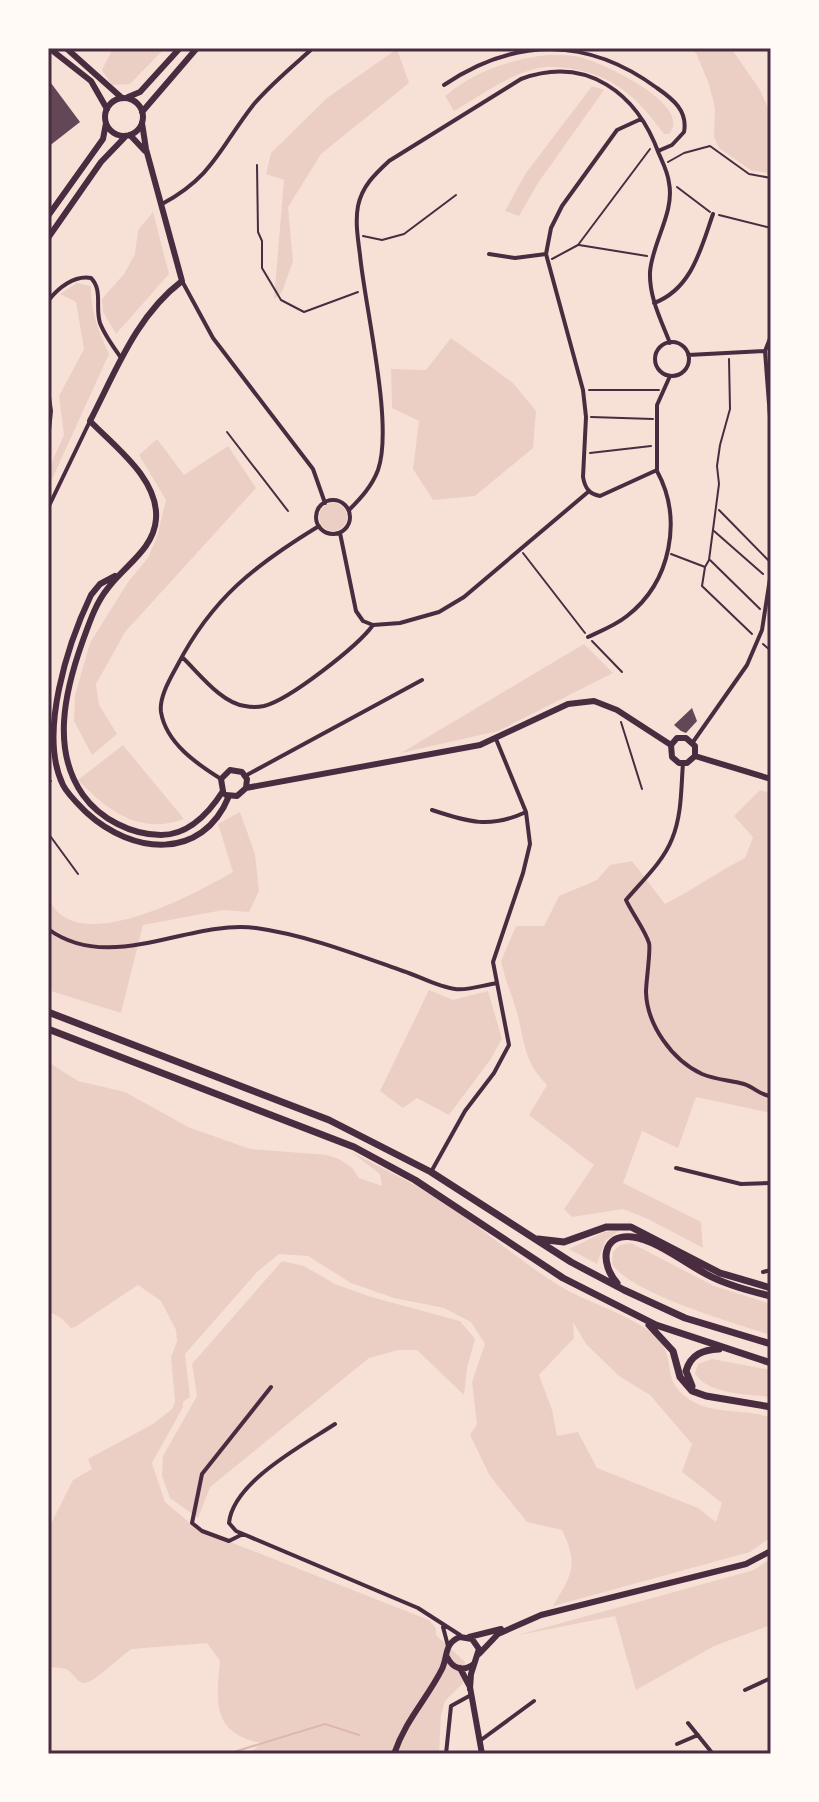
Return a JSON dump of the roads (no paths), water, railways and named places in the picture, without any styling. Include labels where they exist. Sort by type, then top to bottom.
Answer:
[{"type":"highway","points":[[48,1012],[329,1120],[431,1172],[531,1237],[624,1290],[685,1318],[771,1344]]},
{"type":"highway","points":[[48,1029],[354,1147],[415,1180],[563,1278],[634,1315],[722,1349],[771,1363]]},
{"type":"highway","points":[[531,1237],[564,1242],[606,1227],[631,1227],[720,1273],[771,1288]]},
{"type":"highway","points":[[624,1290],[609,1274],[605,1256],[607,1249],[617,1240],[632,1236],[717,1280],[771,1296]]},
{"type":"highway","points":[[634,1315],[656,1331],[668,1345],[676,1358],[680,1377],[687,1386],[706,1396],[770,1407]]},
{"type":"highway","points":[[706,1396],[689,1381],[688,1365],[699,1353],[722,1349]]},
{"type":"street","points":[[49,48],[91,81],[107,109]]},
{"type":"street","points":[[66,48],[124,98],[138,104],[142,112],[147,154],[182,281],[213,338],[313,469],[325,503]]},
{"type":"street","points":[[48,216],[103,139],[107,109],[113,102],[140,92],[180,48]]},
{"type":"street","points":[[142,112],[197,48]]},
{"type":"street","points":[[162,204],[186,192],[202,178],[255,103],[313,48]]},
{"type":"street","points":[[444,85],[476,66],[535,49],[565,49],[604,58],[648,82],[681,108],[685,118],[684,132],[672,145],[658,151]]},
{"type":"street","points":[[349,510],[373,482],[381,453],[381,408],[363,291],[358,206],[373,176],[389,161],[521,79],[548,72],[566,72],[598,79],[613,87],[641,119],[655,142],[669,181],[670,195],[650,273],[654,303],[670,343]]},
{"type":"street","points":[[105,119],[115,133],[128,135],[147,154]]},
{"type":"street","points":[[641,119],[617,130],[562,206],[551,228],[546,254],[583,390],[586,417],[583,477],[589,491],[600,496],[657,470]]},
{"type":"street","points":[[48,238],[101,162],[142,123]]},
{"type":"street","points":[[654,303],[670,296],[688,277],[713,214]]},
{"type":"street","points":[[489,254],[515,258],[546,254]]},
{"type":"street","points":[[48,301],[72,280],[82,276],[91,278],[99,289],[97,313],[102,328],[122,359]]},
{"type":"street","points":[[48,508],[146,317],[182,281]]},
{"type":"street","points":[[771,336],[765,351],[771,430]]},
{"type":"street","points":[[588,637],[626,617],[642,601],[658,579],[669,553],[669,510],[666,488],[657,470],[655,419],[657,405],[670,376],[685,370],[688,355],[683,347],[670,343],[660,347],[655,362],[661,372],[670,376]]},
{"type":"street","points":[[688,355],[765,351]]},
{"type":"street","points":[[48,390],[51,411],[48,440]]},
{"type":"street","points":[[90,421],[142,476],[153,495],[156,518],[152,537],[107,588],[92,614],[68,683],[64,736],[72,780],[99,812],[125,828],[146,835],[166,835],[187,829],[226,794],[241,794],[246,788],[480,745],[568,704],[594,701],[617,710],[671,745]]},
{"type":"street","points":[[340,533],[356,611],[363,621],[373,625],[400,623],[439,612],[464,597],[589,491]]},
{"type":"street","points":[[341,502],[349,510],[350,521],[340,533],[326,532],[319,526],[316,515],[325,503],[341,502]]},
{"type":"street","points":[[122,572],[100,584],[91,595],[60,682],[54,736],[55,760],[63,786],[78,805],[115,833],[143,844],[170,845],[189,840],[205,829],[224,808],[226,794],[221,779],[192,760],[178,745],[161,711],[164,692],[181,657],[230,589],[282,548],[319,526]]},
{"type":"street","points":[[695,756],[693,742],[747,665],[759,640],[771,572]]},
{"type":"street","points":[[181,657],[228,699],[243,706],[264,706],[309,680],[363,639],[373,625]]},
{"type":"street","points":[[245,776],[422,680]]},
{"type":"street","points":[[671,745],[681,737],[693,742]]},
{"type":"street","points":[[431,1172],[465,1111],[494,1073],[509,1045],[493,962],[530,844],[526,812],[496,739]]},
{"type":"street","points":[[671,745],[672,757],[683,763],[695,756]]},
{"type":"street","points":[[695,756],[771,779]]},
{"type":"street","points":[[683,763],[679,814],[672,840],[660,861],[626,900],[650,945],[646,970],[647,1002],[661,1037],[680,1060],[701,1073],[745,1084],[766,1097],[771,1096]]},
{"type":"street","points":[[221,779],[226,772],[234,770],[245,776]]},
{"type":"street","points":[[245,776],[246,788]]},
{"type":"street","points":[[432,810],[471,823],[494,823],[526,812]]},
{"type":"street","points":[[48,929],[65,940],[116,947],[147,944],[220,928],[255,928],[324,944],[456,990],[497,983]]},
{"type":"street","points":[[676,1168],[741,1184],[771,1183]]},
{"type":"street","points":[[763,1272],[771,1270]]},
{"type":"street","points":[[243,1534],[229,1541],[202,1531],[192,1523],[202,1474],[271,1387]]},
{"type":"street","points":[[335,1424],[284,1457],[239,1498],[230,1513],[229,1523],[243,1534],[418,1608],[477,1645],[478,1658],[471,1674],[470,1692]]},
{"type":"street","points":[[394,1754],[411,1714],[436,1679],[453,1640],[479,1636],[541,1615],[746,1564],[771,1551]]},
{"type":"street","points":[[436,1620],[446,1634],[450,1662],[466,1677],[482,1754]]},
{"type":"street","points":[[436,1679],[446,1671],[468,1668],[492,1638],[509,1628]]},
{"type":"street","points":[[745,1690],[771,1678]]},
{"type":"street","points":[[446,1754],[451,1706],[470,1692]]},
{"type":"street","points":[[479,1741],[534,1701]]},
{"type":"street","points":[[688,1723],[713,1754]]},
{"type":"street","points":[[677,1744],[698,1735]]},
{"type":"waterway","points":[[227,1754],[325,1724],[359,1735]]}]
